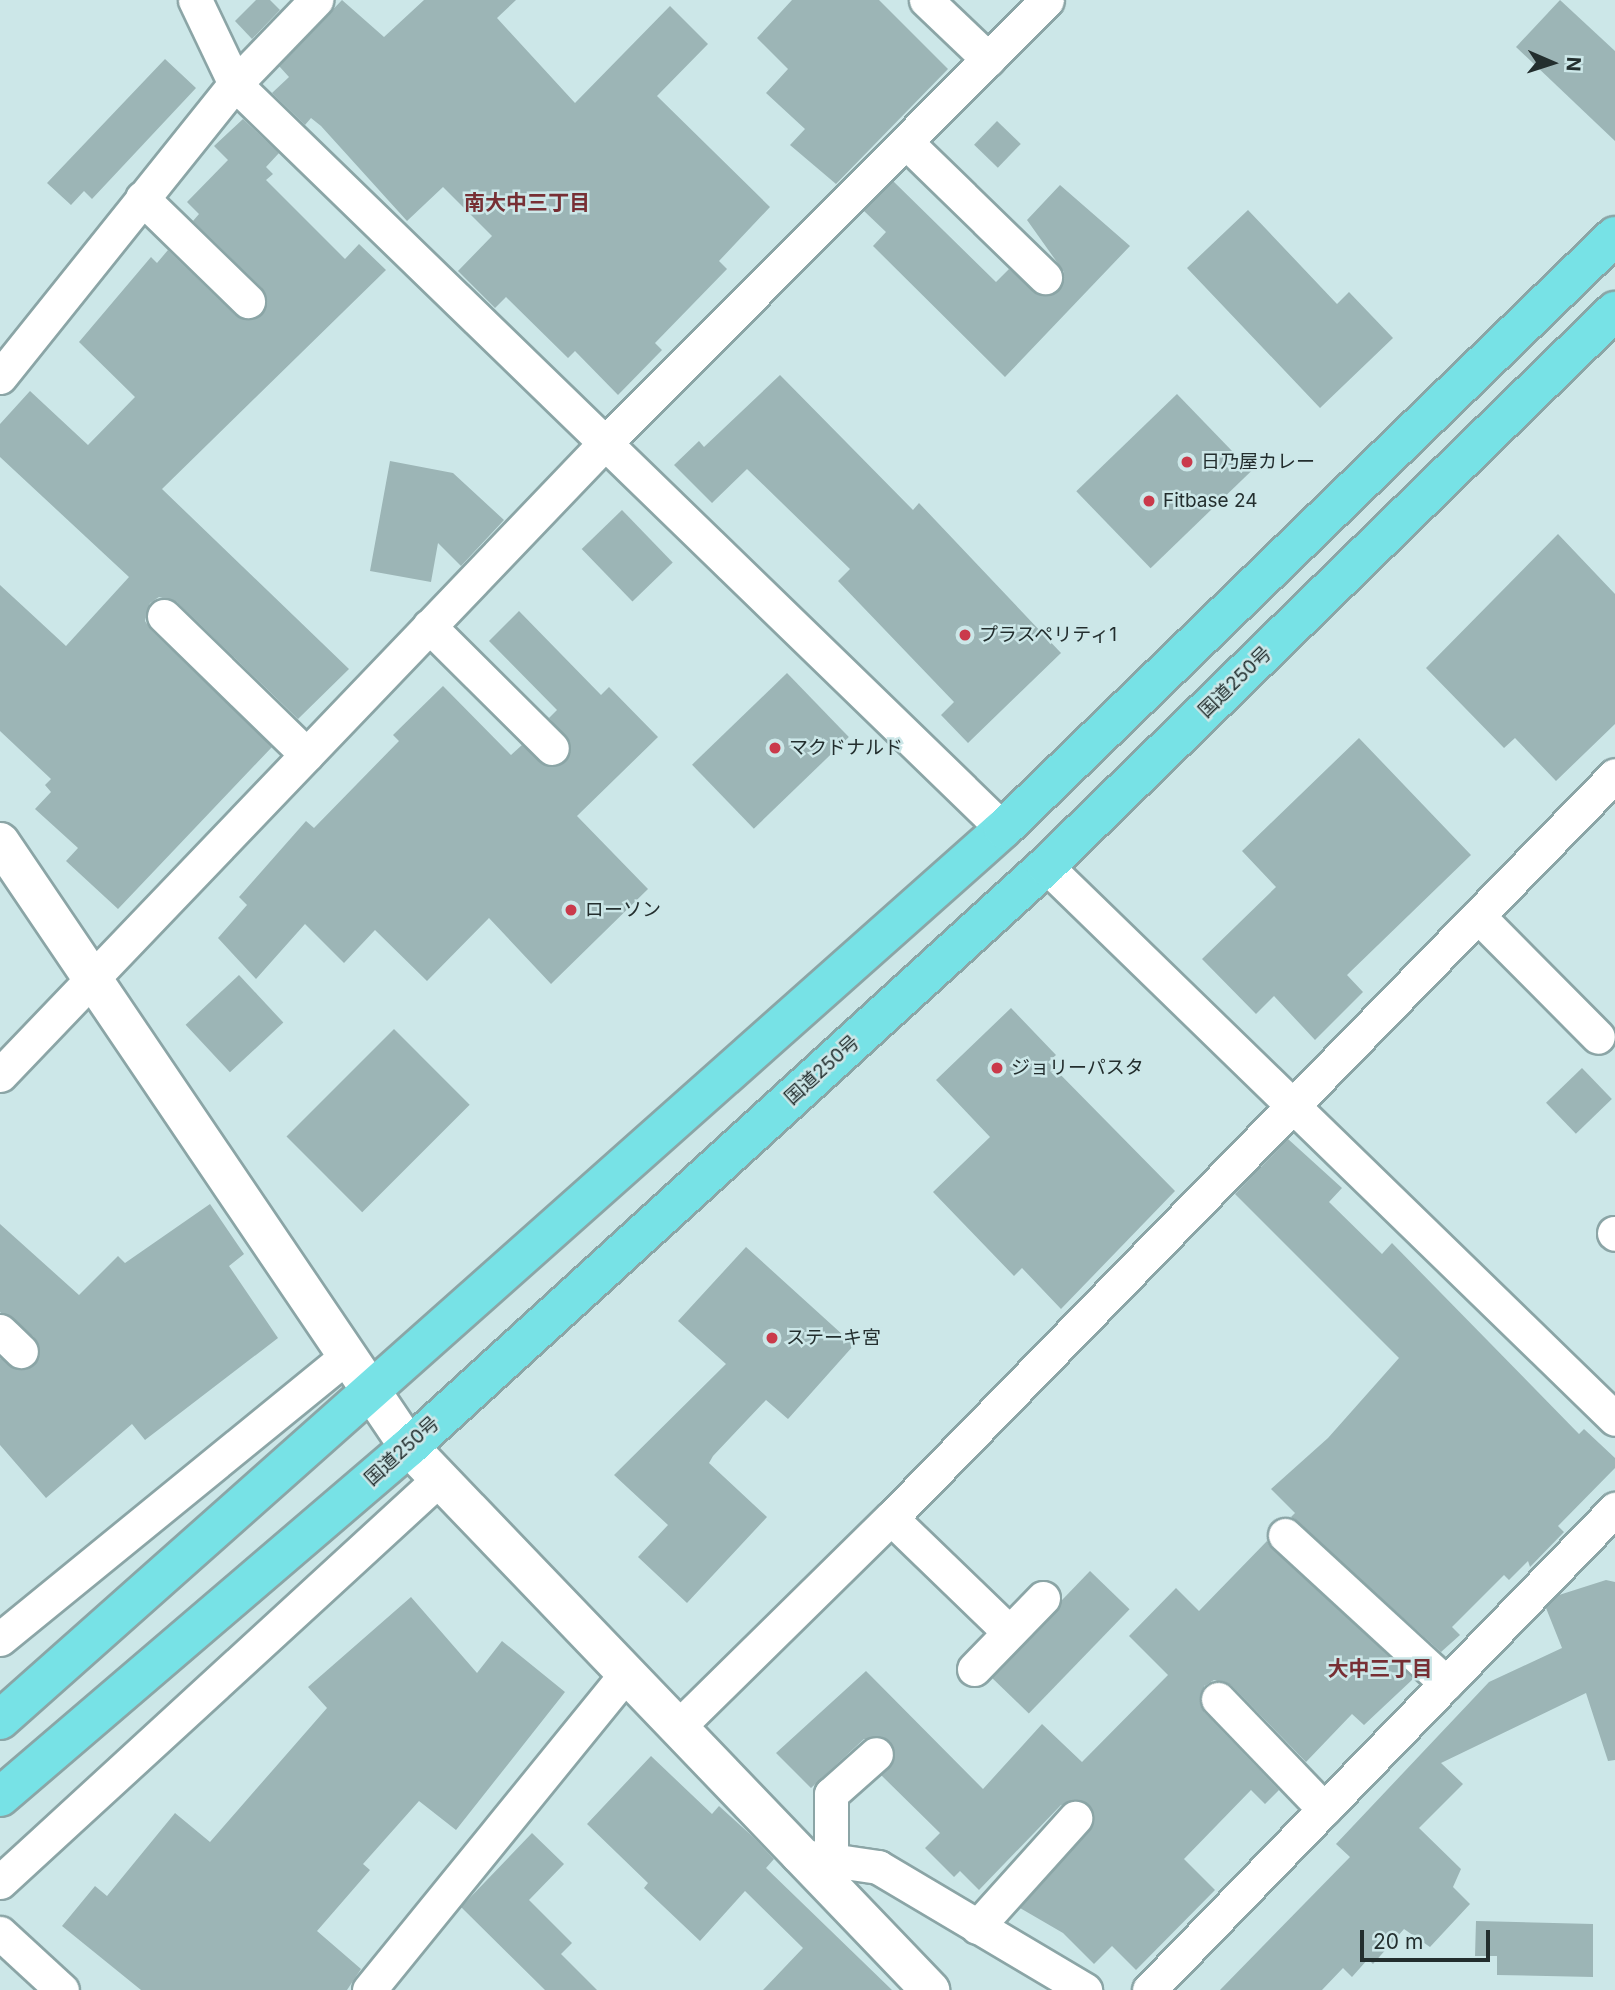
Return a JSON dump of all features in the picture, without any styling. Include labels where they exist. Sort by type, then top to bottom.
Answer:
[{"type":"highway","points":[[0,1720],[1003,829],[1615,236]]},
{"type":"highway","name":"国道250号","points":[[0,1797],[409,1447],[1046,866],[1615,311]]},
{"type":"street","points":[[195,0],[235,84],[1003,829]]},
{"type":"street","points":[[0,377],[235,84],[316,0]]},
{"type":"street","points":[[926,0],[988,59]]},
{"type":"street","points":[[0,1075],[606,442],[1047,0]]},
{"type":"street","points":[[906,142],[1045,277]]},
{"type":"street","points":[[142,198],[248,301]]},
{"type":"street","points":[[164,616],[307,755]]},
{"type":"street","points":[[429,626],[552,748]]},
{"type":"street","points":[[679,1726],[891,1518],[1613,781]]},
{"type":"street","points":[[0,842],[409,1447],[679,1726],[814,1858],[930,1990]]},
{"type":"street","points":[[1046,866],[1291,1109],[1615,1419]]},
{"type":"street","points":[[1478,916],[1598,1037]]},
{"type":"street","points":[[0,1639],[346,1357]]},
{"type":"street","points":[[0,1882],[439,1479]]},
{"type":"street","points":[[1149,1990],[1615,1509]]},
{"type":"street","points":[[891,1518],[1010,1632]]},
{"type":"street","points":[[1285,1535],[1446,1683]]},
{"type":"street","points":[[974,1669],[1043,1598]]},
{"type":"street","points":[[369,1990],[627,1672]]},
{"type":"street","points":[[1218,1699],[1324,1809]]},
{"type":"street","points":[[814,1858],[831,1794],[876,1754]]},
{"type":"street","points":[[978,1927],[1075,1818]]},
{"type":"street","points":[[814,1858],[878,1867],[1085,1990]]},
{"type":"street","points":[[4,1947],[62,1990]]},
{"type":"building","points":[[256,0],[270,0],[280,10],[252,39],[235,21]]},
{"type":"building","points":[[342,0],[384,37],[424,0],[516,0],[497,18],[575,103],[670,6],[708,44],[657,96],[770,207],[719,261],[727,269],[655,343],[662,350],[618,395],[575,351],[568,358],[506,297],[495,308],[458,271],[492,236],[443,187],[407,221],[321,126],[311,118],[305,125],[272,93],[289,77],[279,66]]},
{"type":"building","points":[[792,0],[879,0],[948,69],[836,184],[790,145],[805,129],[766,93],[788,69],[757,38]]},
{"type":"building","points":[[1560,0],[1615,51],[1615,141],[1516,47]]},
{"type":"building","points":[[165,59],[196,88],[92,199],[84,191],[71,205],[47,183]]},
{"type":"building","points":[[243,119],[279,153],[266,167],[273,174],[266,180],[345,259],[359,244],[386,270],[162,489],[349,669],[298,719],[177,602],[159,597],[150,603],[145,621],[151,630],[272,747],[118,909],[66,861],[78,848],[35,809],[51,792],[45,785],[51,779],[0,731],[0,585],[66,646],[129,577],[0,457],[0,424],[30,391],[88,445],[135,397],[79,342],[151,257],[157,263],[168,250],[235,315],[253,320],[262,314],[262,288],[193,221],[199,214],[187,202],[228,160],[214,146]]},
{"type":"building","points":[[997,121],[1021,144],[998,168],[974,145]]},
{"type":"building","points":[[893,181],[996,282],[1009,269],[1040,295],[1058,291],[1064,272],[1027,220],[1060,185],[1130,246],[1005,377],[873,246],[886,232],[864,211]]},
{"type":"building","points":[[1248,210],[1337,304],[1349,292],[1393,338],[1320,408],[1187,268]]},
{"type":"building","points":[[780,375],[913,510],[919,503],[1061,653],[968,743],[941,715],[954,702],[838,581],[850,569],[747,469],[712,503],[674,465],[699,441],[704,447]]},
{"type":"building","points":[[1177,394],[1251,471],[1151,568],[1076,491]]},
{"type":"building","points":[[390,461],[453,473],[504,520],[461,566],[438,543],[431,582],[370,571]]},
{"type":"building","points":[[622,510],[673,563],[632,601],[582,549]]},
{"type":"building","points":[[1558,534],[1615,594],[1615,724],[1556,781],[1515,738],[1504,748],[1426,668]]},
{"type":"building","points":[[519,611],[601,695],[609,687],[658,737],[577,816],[648,889],[551,984],[489,918],[427,981],[375,930],[344,963],[305,924],[256,979],[218,938],[247,905],[239,897],[306,821],[314,828],[399,741],[393,735],[443,686],[511,755],[522,745],[546,766],[566,761],[570,742],[549,718],[557,710],[489,641]]},
{"type":"building","points":[[787,673],[849,737],[754,829],[692,765]]},
{"type":"building","points":[[1359,738],[1471,855],[1347,975],[1363,992],[1315,1040],[1274,996],[1256,1014],[1202,959],[1276,887],[1242,851]]},
{"type":"building","points":[[239,975],[283,1023],[230,1072],[186,1025]]},
{"type":"building","points":[[1011,1008],[1056,1055],[1048,1062],[1175,1191],[1061,1309],[1022,1268],[1014,1276],[933,1192],[990,1137],[936,1080]]},
{"type":"building","points":[[394,1029],[470,1105],[362,1212],[287,1136]]},
{"type":"building","points":[[1582,1068],[1612,1099],[1576,1134],[1546,1103]]},
{"type":"building","points":[[1288,1139],[1342,1188],[1329,1202],[1382,1254],[1392,1243],[1579,1434],[1584,1429],[1615,1458],[1615,1468],[1558,1526],[1564,1532],[1530,1567],[1528,1561],[1509,1580],[1504,1575],[1452,1627],[1460,1635],[1441,1652],[1291,1517],[1295,1513],[1271,1489],[1328,1438],[1399,1358],[1235,1194]]},
{"type":"building","points":[[210,1204],[244,1254],[229,1266],[278,1338],[145,1440],[132,1424],[46,1498],[0,1445],[0,1358],[26,1370],[40,1355],[34,1337],[0,1312],[0,1224],[79,1295],[118,1256],[125,1263]]},
{"type":"building","points":[[746,1247],[854,1345],[788,1419],[766,1400],[713,1456],[709,1463],[767,1517],[687,1603],[638,1557],[668,1525],[614,1475],[726,1364],[678,1321]]},
{"type":"building","points":[[1267,1541],[1413,1679],[1364,1725],[1352,1714],[1306,1762],[1231,1685],[1214,1680],[1204,1686],[1204,1712],[1279,1790],[1265,1804],[1251,1790],[1184,1859],[1215,1890],[1136,1970],[1112,1946],[1094,1964],[1063,1933],[1020,1908],[1090,1830],[1093,1813],[1087,1803],[1061,1805],[979,1890],[960,1871],[954,1877],[925,1848],[940,1833],[881,1775],[894,1759],[890,1741],[864,1739],[811,1788],[776,1753],[866,1671],[983,1789],[1042,1724],[1082,1762],[1168,1675],[1129,1636],[1176,1588],[1199,1611]]},
{"type":"building","points":[[1090,1571],[1130,1609],[1029,1714],[989,1675]]},
{"type":"building","points":[[1606,1580],[1615,1582],[1615,1760],[1608,1761],[1586,1693],[1441,1763],[1463,1784],[1419,1828],[1461,1869],[1453,1887],[1470,1904],[1430,1947],[1404,1929],[1373,1964],[1368,1959],[1352,1977],[1343,1968],[1322,1990],[1220,1990],[1350,1857],[1336,1844],[1489,1682],[1562,1648],[1546,1608],[1559,1595]]},
{"type":"building","points":[[411,1597],[477,1673],[502,1641],[565,1692],[456,1830],[419,1801],[363,1864],[370,1870],[317,1931],[361,1969],[347,1990],[141,1990],[62,1926],[95,1886],[107,1896],[175,1813],[210,1842],[327,1708],[308,1687]]},
{"type":"building","points":[[651,1756],[712,1814],[719,1806],[752,1836],[774,1859],[766,1868],[892,1990],[763,1990],[803,1948],[745,1891],[700,1941],[644,1888],[648,1883],[587,1824]]},
{"type":"building","points":[[532,1833],[564,1864],[529,1900],[572,1943],[561,1954],[597,1990],[545,1990],[461,1907]]},
{"type":"building","points":[[1476,1921],[1593,1924],[1593,1977],[1497,1975],[1497,1956],[1475,1956]]},
{"type":"place","name":"日乃屋カレー","points":[[1187,462]]},
{"type":"place","name":"Fitbase 24","points":[[1149,501]]},
{"type":"place","name":"プラスペリティ1","points":[[965,635]]},
{"type":"place","name":"マクドナルド","points":[[775,748]]},
{"type":"place","name":"ローソン","points":[[571,910]]},
{"type":"place","name":"ジョリーパスタ","points":[[997,1068]]},
{"type":"place","name":"ステーキ宮","points":[[772,1338]]},
{"type":"district","name":"南大中三丁目","points":[[527,203]]},
{"type":"district","name":"大中三丁目","points":[[1380,1669]]}]
